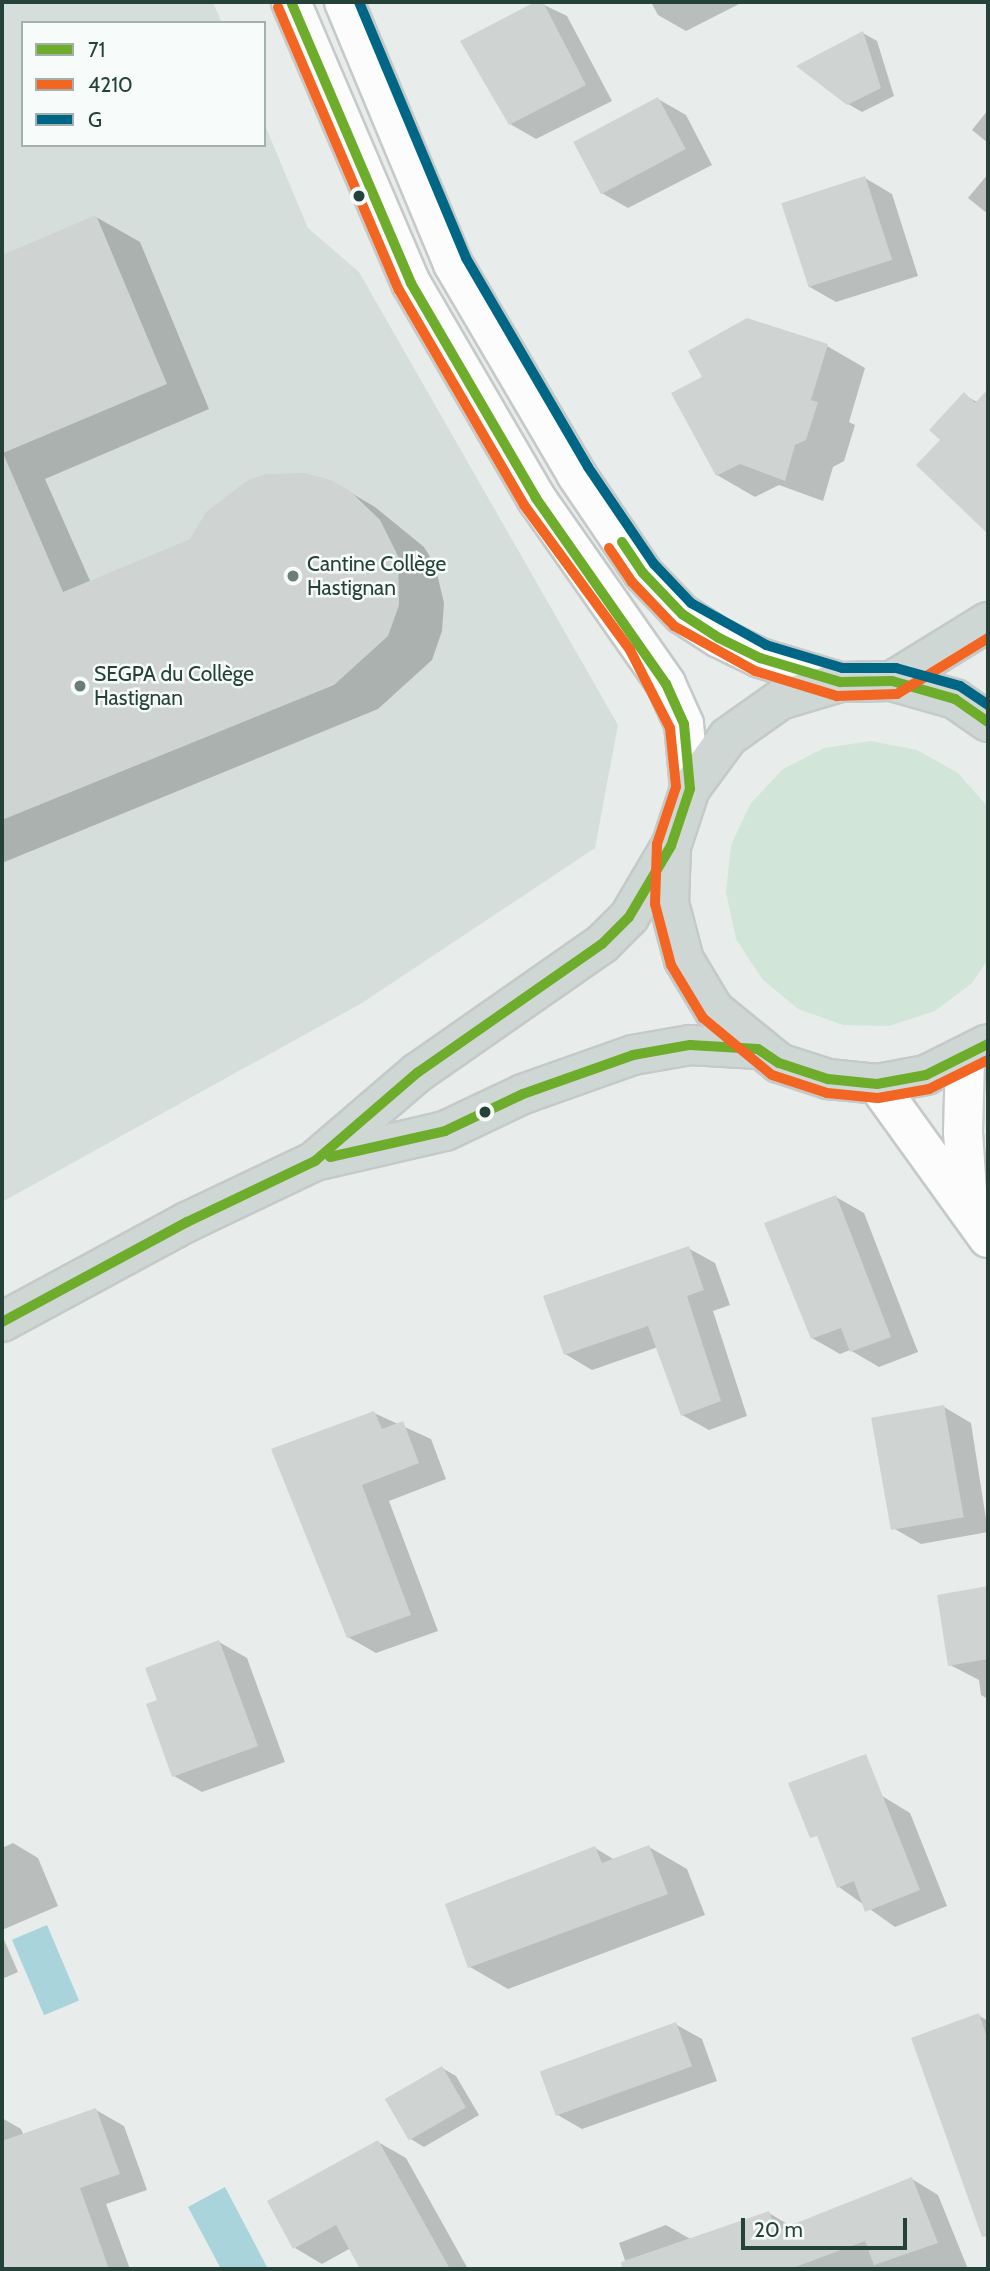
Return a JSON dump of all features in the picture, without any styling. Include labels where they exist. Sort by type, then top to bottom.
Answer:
[{"type":"main road","points":[[892,681],[988,622]]},
{"type":"main road","points":[[315,1161],[417,1073],[602,944],[629,917],[671,846],[690,789],[727,737],[780,700],[840,682],[892,681],[955,699],[988,722]]},
{"type":"main road","points":[[671,846],[669,904],[684,960],[714,1010],[758,1049],[779,1063],[828,1079],[877,1084],[926,1076],[977,1050]]},
{"type":"main road","points":[[2,1322],[187,1222],[315,1161],[445,1131],[523,1094],[633,1055],[690,1045],[758,1049]]},
{"type":"street","points":[[291,2],[411,283],[536,498],[666,684],[684,724],[690,789]]},
{"type":"street","points":[[344,2],[453,264],[576,474],[643,573],[681,614],[719,638],[760,658],[840,682]]},
{"type":"street","points":[[968,1205],[963,1132],[977,1050]]},
{"type":"street","points":[[877,1084],[968,1205],[988,1238]]},
{"type":"shaded area","points":[[2,2],[213,2],[221,21],[21,21],[21,147],[266,147],[266,128],[308,228],[359,272],[618,725],[595,848],[362,1003],[2,1202]]},
{"type":"green space","points":[[871,741],[917,750],[958,773],[988,807],[988,959],[972,983],[935,1011],[889,1026],[843,1025],[798,1009],[762,979],[736,939],[726,892],[731,845],[751,803],[783,769],[824,748]]},
{"type":"water","points":[[47,1925],[79,2000],[44,2015],[12,1940]]},
{"type":"water","points":[[225,2187],[267,2267],[221,2269],[188,2207]]},
{"type":"building","points":[[535,2],[543,2],[586,85],[509,125],[460,41]]},
{"type":"building","points":[[863,31],[881,88],[847,105],[796,66]]},
{"type":"building","points":[[658,97],[686,149],[601,194],[573,142]]},
{"type":"building","points":[[865,176],[892,260],[809,287],[781,203]]},
{"type":"building","points":[[96,215],[167,384],[3,453],[63,592],[190,539],[206,512],[248,480],[267,474],[305,473],[331,480],[350,491],[380,520],[398,556],[399,605],[388,636],[334,685],[2,820],[2,255]]},
{"type":"building","points":[[747,318],[828,344],[811,400],[818,402],[806,440],[795,445],[785,481],[740,464],[716,476],[671,393],[702,377],[688,351]]},
{"type":"building","points":[[988,389],[988,534],[916,465],[940,440],[929,430],[964,392],[975,403]]},
{"type":"building","points":[[836,1195],[891,1337],[850,1352],[841,1328],[811,1339],[764,1223]]},
{"type":"building","points":[[689,1246],[704,1290],[687,1296],[721,1401],[681,1416],[648,1326],[564,1355],[543,1296]]},
{"type":"building","points":[[944,1405],[964,1517],[891,1530],[871,1418]]},
{"type":"building","points":[[374,1411],[382,1429],[403,1421],[419,1463],[362,1485],[411,1615],[347,1638],[271,1449]]},
{"type":"building","points":[[988,1586],[988,1659],[948,1666],[937,1595]]},
{"type":"building","points":[[219,1640],[258,1746],[172,1777],[146,1704],[157,1700],[145,1668]]},
{"type":"building","points":[[866,1754],[920,1890],[865,1912],[854,1881],[837,1888],[817,1836],[810,1838],[788,1783]]},
{"type":"building","points":[[649,1845],[668,1894],[468,1968],[445,1904],[595,1846],[602,1863]]},
{"type":"building","points":[[979,2013],[988,2041],[988,2236],[982,2237],[911,2038]]},
{"type":"building","points":[[676,2022],[692,2066],[556,2116],[540,2072]]},
{"type":"building","points":[[442,2066],[466,2108],[409,2141],[385,2099]]},
{"type":"building","points":[[96,2108],[120,2174],[80,2188],[109,2269],[2,2269],[2,2141]]},
{"type":"building","points":[[378,2140],[450,2269],[360,2269],[336,2225],[293,2249],[267,2201]]},
{"type":"building","points":[[912,2177],[938,2243],[874,2265],[865,2241],[790,2269],[622,2269],[621,2262],[769,2211],[776,2231]]},
{"type":"transit line","name":"71","points":[[2,1322],[187,1222],[315,1161],[417,1073],[602,944],[629,917],[671,846],[690,789],[684,724],[666,684],[536,498],[411,283],[291,2]]},
{"type":"transit line","name":"G","points":[[359,2],[466,258],[588,467],[654,564],[691,603],[766,645],[842,668],[896,668],[960,686],[988,705]]},
{"type":"transit line","name":"4210","points":[[278,7],[399,290],[524,505],[630,650],[670,728],[676,787],[657,844],[655,904],[671,965],[703,1018],[772,1075],[827,1093],[878,1098],[929,1089],[988,1060]]},
{"type":"transit line","name":"71","points":[[622,542],[643,573],[682,614],[719,638],[760,658],[840,682],[892,681],[955,699],[988,722]]},
{"type":"transit line","name":"4210","points":[[609,548],[632,582],[674,626],[755,671],[837,696],[897,694],[988,638]]},
{"type":"transit line","name":"71","points":[[330,1157],[445,1131],[523,1094],[633,1055],[690,1045],[758,1049],[779,1063],[828,1079],[877,1084],[926,1075],[988,1044]]},
{"type":"place","name":"Cantine Collège Hastignan","points":[[293,576]]},
{"type":"place","name":"SEGPA du Collège Hastignan","points":[[80,686]]}]
